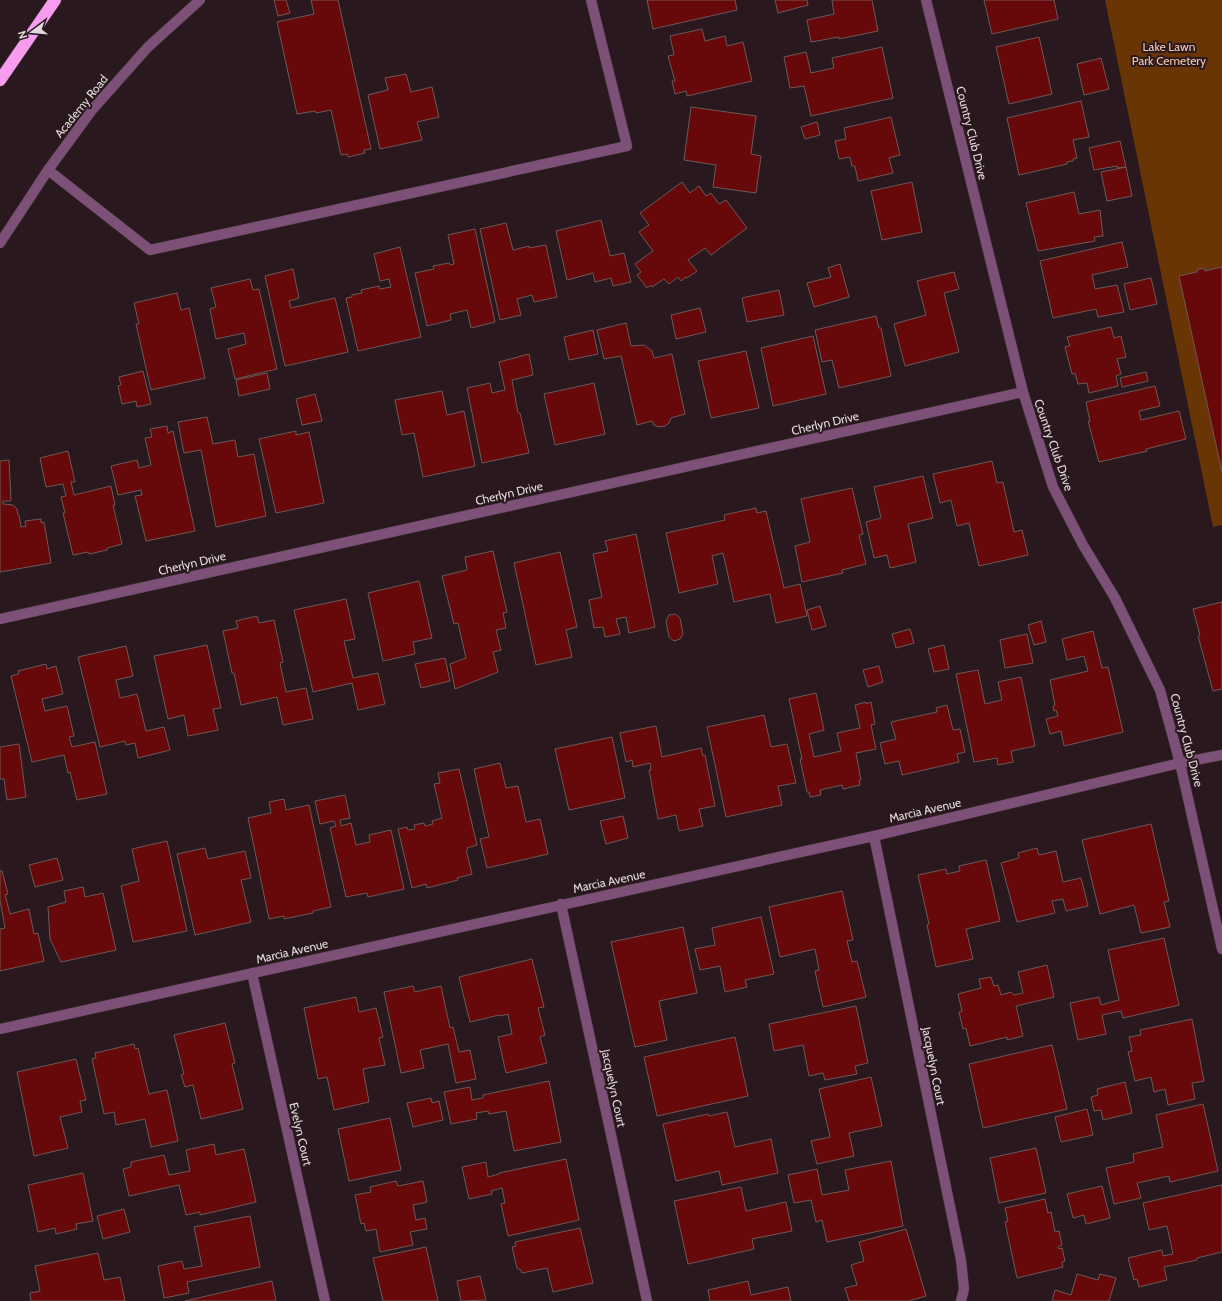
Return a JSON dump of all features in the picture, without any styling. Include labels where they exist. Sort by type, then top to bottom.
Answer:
[{"type":"highway","points":[[0,80],[54,0]]},
{"type":"street","name":"Academy Road","points":[[0,243],[48,170],[92,110],[143,53],[200,0]]},
{"type":"street","points":[[48,170],[150,250],[627,146],[591,0]]},
{"type":"street","name":"Country Club Drive","points":[[926,0],[1023,392],[1053,487],[1083,545],[1115,598],[1160,690],[1180,763],[1222,949]]},
{"type":"street","name":"Cherlyn Drive","points":[[0,619],[1023,392]]},
{"type":"street","name":"Marcia Avenue","points":[[0,1029],[874,836],[1180,763],[1222,755]]},
{"type":"street","name":"Jacquelyn Court","points":[[874,836],[961,1260],[964,1290],[961,1301]]},
{"type":"street","name":"Jacquelyn Court","points":[[561,904],[647,1301]]},
{"type":"street","name":"Evelyn Court","points":[[252,973],[325,1301]]},
{"type":"green space","name":"Lake Lawn Park Cemetery","points":[[1105,0],[1222,0],[1222,525],[1213,527]]},
{"type":"building","points":[[274,0],[286,0],[290,13],[278,16]]},
{"type":"building","points":[[311,0],[338,0],[371,149],[364,150],[365,153],[348,157],[347,154],[341,155],[331,110],[316,113],[315,111],[297,114],[277,22],[314,14]]},
{"type":"building","points":[[647,0],[735,0],[737,10],[653,29]]},
{"type":"building","points":[[775,0],[807,0],[808,5],[778,13]]},
{"type":"building","points":[[832,0],[872,0],[878,31],[839,39],[839,37],[811,42],[807,20],[834,14]]},
{"type":"building","points":[[984,0],[1054,0],[1058,19],[992,34]]},
{"type":"building","points":[[702,29],[705,41],[725,36],[727,46],[743,42],[752,81],[687,96],[686,91],[675,94],[672,81],[675,81],[668,56],[674,55],[670,36]]},
{"type":"building","points":[[1039,37],[1052,94],[1009,104],[996,47]]},
{"type":"building","points":[[882,47],[893,98],[811,116],[804,86],[790,88],[784,57],[806,52],[811,73],[834,68],[832,58]]},
{"type":"building","points":[[1101,58],[1109,89],[1084,95],[1077,64]]},
{"type":"building","points":[[406,74],[411,92],[432,87],[439,117],[417,122],[422,140],[380,149],[368,95],[388,90],[385,78]]},
{"type":"building","points":[[1081,101],[1089,137],[1073,140],[1077,158],[1073,159],[1073,161],[1067,162],[1067,164],[1019,175],[1007,118]]},
{"type":"building","points":[[691,107],[756,116],[751,154],[761,156],[756,193],[713,187],[716,165],[684,160]]},
{"type":"building","points":[[891,117],[900,155],[889,158],[893,173],[858,181],[855,166],[852,166],[850,157],[839,159],[835,141],[846,139],[844,128]]},
{"type":"building","points":[[817,122],[820,135],[805,139],[801,127]]},
{"type":"building","points":[[1120,141],[1126,167],[1117,168],[1117,166],[1094,170],[1089,148]]},
{"type":"building","points":[[1126,167],[1132,196],[1107,201],[1101,172]]},
{"type":"building","points":[[682,182],[690,193],[699,186],[706,196],[711,193],[719,204],[726,200],[747,228],[711,255],[705,248],[688,260],[697,271],[687,278],[686,277],[681,281],[678,277],[669,284],[664,279],[652,287],[651,285],[647,288],[637,275],[641,272],[635,264],[653,251],[639,232],[649,225],[640,213]]},
{"type":"building","points":[[912,182],[922,232],[882,240],[871,191]]},
{"type":"building","points":[[1074,192],[1079,214],[1100,210],[1103,236],[1094,237],[1095,241],[1038,251],[1026,203]]},
{"type":"building","points":[[601,220],[610,256],[624,253],[631,282],[613,286],[611,278],[595,282],[593,273],[567,280],[556,231]]},
{"type":"building","points":[[506,223],[513,250],[529,246],[529,248],[546,245],[557,297],[534,302],[532,295],[517,299],[521,315],[500,320],[480,229]]},
{"type":"building","points":[[475,229],[495,322],[471,328],[467,310],[450,314],[451,320],[427,326],[415,273],[434,269],[433,266],[449,263],[450,265],[454,264],[448,235]]},
{"type":"building","points":[[1122,242],[1128,267],[1092,275],[1095,289],[1117,285],[1124,312],[1098,317],[1096,309],[1053,318],[1040,261]]},
{"type":"building","points":[[400,247],[421,337],[358,351],[346,298],[362,293],[361,290],[379,286],[380,289],[391,287],[389,279],[380,281],[374,254]]},
{"type":"building","points":[[840,264],[849,297],[814,307],[807,283],[831,277],[828,268]]},
{"type":"building","points":[[1222,267],[1222,472],[1179,276],[1197,272],[1197,270],[1204,268],[1205,271]]},
{"type":"building","points":[[293,269],[299,298],[289,301],[291,308],[335,298],[348,352],[285,366],[265,276]]},
{"type":"building","points":[[954,272],[959,289],[944,293],[959,352],[905,366],[894,324],[926,315],[917,281]]},
{"type":"building","points":[[1151,278],[1157,304],[1130,310],[1124,284]]},
{"type":"building","points":[[250,279],[253,290],[259,289],[277,369],[235,379],[228,349],[246,344],[244,333],[216,339],[210,309],[216,307],[211,288]]},
{"type":"building","points":[[779,290],[784,315],[747,322],[742,298]]},
{"type":"building","points":[[177,293],[181,310],[189,308],[205,378],[151,390],[136,324],[139,324],[134,303]]},
{"type":"building","points":[[700,308],[706,332],[676,339],[671,315]]},
{"type":"building","points":[[876,316],[879,328],[881,328],[891,376],[839,388],[832,360],[822,362],[815,330]]},
{"type":"building","points":[[626,323],[631,346],[644,345],[652,351],[654,358],[672,354],[685,414],[671,418],[669,423],[665,426],[659,427],[654,425],[652,421],[637,425],[621,356],[604,359],[597,330]]},
{"type":"building","points":[[1111,327],[1114,338],[1121,336],[1126,357],[1117,359],[1121,374],[1116,376],[1118,386],[1089,393],[1087,383],[1078,384],[1075,373],[1072,374],[1065,347],[1070,346],[1067,337]]},
{"type":"building","points":[[593,330],[598,354],[569,360],[564,337]]},
{"type":"building","points":[[813,336],[826,394],[773,406],[761,348]]},
{"type":"building","points":[[746,351],[759,408],[711,418],[698,361]]},
{"type":"building","points":[[529,354],[533,375],[512,380],[518,413],[520,413],[529,453],[482,463],[467,388],[490,383],[492,393],[505,390],[499,362]]},
{"type":"building","points":[[143,371],[151,404],[137,407],[136,401],[122,404],[118,386],[121,385],[119,377]]},
{"type":"building","points":[[1146,372],[1148,381],[1122,387],[1120,378]]},
{"type":"building","points":[[267,373],[270,389],[239,396],[236,380]]},
{"type":"building","points":[[594,383],[605,434],[555,445],[544,394]]},
{"type":"building","points":[[1155,386],[1160,406],[1139,411],[1141,420],[1179,411],[1186,439],[1146,449],[1147,451],[1099,462],[1088,421],[1090,421],[1086,402]]},
{"type":"building","points":[[442,391],[447,415],[464,411],[475,466],[423,477],[414,433],[402,435],[395,400]]},
{"type":"building","points":[[315,394],[322,421],[302,425],[296,399]]},
{"type":"building","points":[[207,417],[213,444],[235,440],[238,457],[254,454],[266,516],[216,527],[201,450],[184,453],[178,422]]},
{"type":"building","points":[[167,426],[168,433],[173,431],[195,531],[146,541],[135,496],[142,495],[141,490],[118,495],[111,466],[137,460],[139,468],[151,465],[145,438],[152,437],[150,429]]},
{"type":"building","points":[[296,431],[296,435],[309,432],[324,503],[276,513],[259,439]]},
{"type":"building","points":[[68,451],[75,482],[71,482],[74,495],[111,486],[115,505],[113,505],[122,544],[107,548],[107,550],[89,554],[88,552],[73,555],[63,513],[65,513],[61,497],[66,496],[63,484],[46,487],[40,458]]},
{"type":"building","points":[[9,460],[11,501],[3,501],[3,504],[13,505],[17,509],[21,527],[26,526],[25,521],[41,519],[41,523],[44,522],[51,563],[0,572],[0,461]]},
{"type":"building","points":[[992,461],[997,483],[1003,482],[1014,532],[1022,530],[1028,555],[979,566],[969,523],[957,526],[951,500],[940,503],[933,474]]},
{"type":"building","points":[[923,476],[933,518],[908,524],[916,562],[890,568],[887,555],[874,558],[866,522],[881,518],[874,487]]},
{"type":"building","points":[[852,488],[863,534],[859,535],[866,564],[842,570],[843,573],[802,582],[795,546],[810,542],[801,499]]},
{"type":"building","points":[[756,508],[757,513],[766,511],[784,588],[800,584],[807,616],[776,623],[770,594],[734,602],[723,553],[712,556],[718,584],[679,593],[666,533],[725,520],[724,515]]},
{"type":"building","points":[[636,534],[655,627],[629,633],[626,617],[616,619],[620,634],[605,637],[603,627],[594,628],[589,600],[602,597],[593,554],[608,551],[605,541]]},
{"type":"building","points":[[493,551],[507,612],[503,613],[506,628],[496,630],[501,650],[493,652],[498,672],[455,689],[450,664],[466,658],[458,623],[454,624],[442,576],[467,570],[465,557]]},
{"type":"building","points":[[560,552],[577,627],[566,630],[572,657],[536,665],[514,563]]},
{"type":"building","points":[[419,581],[432,638],[413,642],[415,654],[383,661],[368,593]]},
{"type":"building","points":[[346,599],[355,639],[344,641],[353,678],[378,673],[385,704],[358,710],[352,683],[313,692],[294,610]]},
{"type":"building","points":[[1222,602],[1222,689],[1213,691],[1198,636],[1200,635],[1193,609]]},
{"type":"building","points":[[820,606],[826,626],[812,630],[807,610]]},
{"type":"building","points":[[675,614],[680,618],[683,634],[680,639],[674,641],[669,637],[666,621],[669,615]]},
{"type":"building","points":[[257,616],[259,623],[274,620],[283,662],[280,663],[286,692],[306,688],[313,719],[283,725],[277,697],[241,705],[223,631],[238,628],[236,621]]},
{"type":"building","points":[[1041,621],[1046,642],[1034,645],[1028,625]]},
{"type":"building","points":[[910,629],[914,643],[896,648],[892,634]]},
{"type":"building","points":[[1093,631],[1102,668],[1108,667],[1123,732],[1064,746],[1061,731],[1050,734],[1046,719],[1058,716],[1056,710],[1054,711],[1053,706],[1055,705],[1050,680],[1088,671],[1084,656],[1067,660],[1062,639]]},
{"type":"building","points":[[1027,634],[1033,663],[1005,668],[1000,640]]},
{"type":"building","points":[[207,645],[221,708],[213,709],[218,730],[188,736],[184,715],[168,719],[154,656]]},
{"type":"building","points":[[944,645],[949,669],[934,672],[928,649]]},
{"type":"building","points":[[126,646],[133,676],[116,680],[120,698],[137,694],[146,731],[164,727],[170,750],[138,758],[135,743],[126,745],[125,741],[100,747],[78,657]]},
{"type":"building","points":[[445,658],[450,681],[421,688],[415,664]]},
{"type":"building","points":[[46,664],[47,669],[56,666],[63,694],[42,699],[45,711],[67,706],[74,736],[69,737],[72,747],[95,742],[107,794],[77,800],[64,755],[32,762],[11,676],[19,674],[18,671]]},
{"type":"building","points":[[879,666],[883,682],[868,687],[863,670]]},
{"type":"building","points":[[978,670],[985,704],[1002,700],[998,682],[1021,677],[1035,746],[1011,751],[1013,762],[998,765],[997,758],[974,762],[956,674]]},
{"type":"building","points":[[816,693],[824,730],[809,734],[814,757],[841,751],[837,733],[860,728],[855,705],[866,702],[866,704],[871,702],[875,724],[871,725],[876,749],[856,753],[861,780],[859,781],[860,785],[843,789],[842,785],[820,790],[821,795],[810,797],[809,792],[807,792],[800,759],[802,759],[789,699]]},
{"type":"building","points":[[947,705],[953,730],[960,729],[965,752],[957,754],[959,762],[902,775],[899,761],[885,764],[880,743],[896,739],[891,722],[937,712],[936,708]]},
{"type":"building","points":[[764,715],[771,747],[787,744],[796,783],[778,786],[782,805],[726,817],[707,727]]},
{"type":"building","points":[[656,726],[662,757],[701,748],[703,756],[705,755],[715,806],[699,809],[703,826],[679,831],[676,815],[658,819],[649,770],[651,770],[650,763],[633,767],[632,760],[626,762],[620,733]]},
{"type":"building","points":[[612,737],[625,798],[569,810],[555,749]]},
{"type":"building","points":[[19,744],[26,797],[7,800],[4,779],[0,779],[0,747]]},
{"type":"building","points":[[500,763],[506,788],[518,786],[526,822],[540,819],[548,854],[487,868],[480,839],[489,837],[474,769]]},
{"type":"building","points":[[459,769],[477,845],[467,848],[468,849],[466,850],[472,874],[457,878],[458,880],[427,888],[426,884],[412,888],[398,829],[407,827],[408,830],[415,829],[414,825],[424,823],[425,826],[433,824],[432,821],[442,818],[434,784],[440,783],[438,773]]},
{"type":"building","points":[[345,795],[350,818],[340,820],[341,826],[351,823],[356,845],[370,842],[369,835],[391,830],[404,889],[368,897],[367,893],[346,897],[330,828],[336,826],[334,821],[320,824],[315,801]]},
{"type":"building","points":[[284,799],[286,810],[309,805],[331,907],[313,911],[313,913],[284,919],[284,916],[269,919],[248,818],[271,813],[269,802]]},
{"type":"building","points":[[623,816],[628,838],[606,844],[600,821]]},
{"type":"building","points":[[1151,824],[1169,901],[1164,902],[1170,927],[1141,933],[1134,905],[1100,914],[1082,840]]},
{"type":"building","points":[[167,841],[187,931],[133,942],[121,886],[139,881],[132,849]]},
{"type":"building","points":[[205,848],[208,859],[245,851],[251,878],[241,880],[251,922],[195,935],[177,854]]},
{"type":"building","points":[[1037,848],[1039,855],[1056,851],[1063,882],[1081,878],[1088,906],[1066,911],[1063,899],[1052,901],[1055,913],[1017,922],[1001,863],[1019,858],[1018,853]]},
{"type":"building","points":[[57,858],[63,880],[35,887],[29,865]]},
{"type":"building","points":[[986,860],[1000,921],[966,929],[973,959],[936,967],[927,925],[929,924],[918,875],[946,869],[947,874],[960,871],[959,866]]},
{"type":"building","points":[[0,871],[2,871],[8,894],[5,895],[10,914],[29,909],[34,934],[38,933],[44,961],[0,971],[0,929],[5,928],[0,900]]},
{"type":"building","points":[[83,887],[85,897],[103,893],[116,950],[61,962],[50,939],[48,907],[66,902],[64,891]]},
{"type":"building","points":[[842,891],[853,940],[847,941],[852,962],[857,961],[866,997],[823,1007],[815,971],[819,970],[815,949],[780,957],[769,907]]},
{"type":"building","points":[[761,917],[774,974],[745,980],[747,987],[725,992],[720,966],[700,970],[695,949],[715,945],[712,928]]},
{"type":"building","points":[[683,927],[697,993],[659,1001],[667,1040],[635,1047],[611,942]]},
{"type":"building","points":[[1164,938],[1179,1005],[1123,1018],[1121,1011],[1102,1015],[1106,1034],[1078,1040],[1070,1003],[1099,997],[1101,1005],[1119,1000],[1108,950]]},
{"type":"building","points":[[532,959],[544,1007],[538,1008],[545,1035],[540,1037],[547,1063],[506,1073],[498,1037],[512,1034],[508,1014],[470,1022],[459,977]]},
{"type":"building","points":[[1047,965],[1054,997],[1016,1006],[1023,1036],[1007,1040],[1007,1037],[970,1046],[966,1028],[963,1029],[959,1012],[962,1011],[958,994],[981,988],[979,979],[991,977],[994,986],[998,985],[1001,995],[1011,992],[1014,995],[1023,993],[1018,972]]},
{"type":"building","points":[[413,986],[415,992],[441,986],[450,1028],[453,1027],[459,1052],[470,1050],[476,1079],[456,1083],[448,1044],[420,1050],[424,1068],[401,1073],[384,992]]},
{"type":"building","points":[[356,997],[359,1012],[376,1008],[383,1037],[379,1038],[385,1065],[363,1069],[369,1102],[334,1110],[327,1077],[318,1079],[304,1008]]},
{"type":"building","points":[[856,1006],[868,1063],[855,1066],[857,1074],[825,1080],[823,1073],[809,1076],[803,1045],[774,1051],[769,1024]]},
{"type":"building","points":[[1192,1019],[1204,1081],[1192,1083],[1195,1099],[1168,1105],[1165,1089],[1154,1092],[1151,1077],[1135,1081],[1128,1052],[1132,1051],[1129,1037],[1141,1035],[1140,1030]]},
{"type":"building","points":[[225,1023],[235,1063],[232,1064],[243,1109],[201,1119],[193,1085],[185,1087],[181,1075],[184,1074],[174,1035]]},
{"type":"building","points":[[735,1037],[748,1096],[657,1116],[644,1057]]},
{"type":"building","points":[[134,1044],[135,1049],[138,1048],[149,1094],[167,1090],[178,1141],[151,1147],[145,1119],[116,1125],[114,1112],[104,1114],[92,1059],[96,1058],[95,1053]]},
{"type":"building","points":[[1052,1045],[1067,1109],[983,1128],[969,1064]]},
{"type":"building","points":[[76,1059],[86,1100],[80,1101],[82,1112],[60,1117],[68,1148],[34,1156],[17,1072]]},
{"type":"building","points":[[871,1077],[882,1126],[849,1133],[854,1156],[817,1164],[811,1141],[830,1137],[819,1089]]},
{"type":"building","points":[[549,1081],[561,1142],[514,1151],[506,1111],[489,1114],[488,1111],[476,1113],[477,1119],[451,1124],[444,1092],[470,1087],[472,1100],[483,1098],[483,1095]]},
{"type":"building","points":[[1125,1082],[1132,1113],[1103,1120],[1101,1110],[1094,1111],[1091,1097],[1098,1095],[1097,1089]]},
{"type":"building","points":[[431,1098],[432,1103],[439,1101],[443,1120],[413,1127],[407,1103]]},
{"type":"building","points":[[1203,1104],[1218,1171],[1170,1182],[1169,1176],[1137,1183],[1141,1198],[1114,1204],[1106,1168],[1134,1162],[1133,1154],[1163,1147],[1156,1115]]},
{"type":"building","points":[[1087,1109],[1093,1135],[1061,1142],[1055,1117]]},
{"type":"building","points":[[727,1112],[735,1147],[771,1139],[778,1173],[722,1185],[719,1171],[676,1181],[663,1124],[708,1114],[709,1116]]},
{"type":"building","points":[[390,1118],[401,1170],[349,1181],[338,1129]]},
{"type":"building","points":[[214,1144],[216,1155],[244,1149],[256,1202],[200,1215],[200,1212],[186,1215],[179,1185],[129,1196],[123,1169],[131,1167],[131,1162],[164,1155],[169,1175],[190,1171],[186,1150]]},
{"type":"building","points":[[1036,1148],[1046,1193],[999,1203],[990,1158]]},
{"type":"building","points":[[566,1159],[579,1220],[508,1236],[501,1204],[505,1203],[502,1188],[491,1191],[492,1194],[469,1199],[462,1167],[486,1162],[488,1177],[499,1173]]},
{"type":"building","points":[[891,1161],[903,1226],[827,1242],[822,1220],[816,1222],[811,1200],[794,1203],[788,1175],[817,1169],[822,1195],[849,1190],[845,1170]]},
{"type":"building","points":[[83,1173],[93,1221],[76,1224],[77,1229],[56,1234],[55,1228],[38,1232],[28,1185]]},
{"type":"building","points":[[396,1181],[398,1186],[423,1181],[427,1202],[413,1205],[416,1220],[425,1218],[427,1229],[410,1232],[413,1245],[380,1252],[376,1229],[366,1231],[364,1223],[361,1224],[355,1195],[371,1192],[370,1187]]},
{"type":"building","points":[[1222,1185],[1222,1252],[1197,1258],[1197,1260],[1164,1267],[1167,1280],[1139,1287],[1137,1279],[1134,1280],[1128,1258],[1162,1250],[1163,1256],[1173,1254],[1167,1226],[1149,1230],[1143,1203]]},
{"type":"building","points":[[1102,1186],[1110,1218],[1086,1224],[1084,1215],[1073,1218],[1067,1194]]},
{"type":"building","points":[[741,1187],[746,1211],[786,1202],[792,1231],[752,1239],[754,1249],[688,1264],[674,1201]]},
{"type":"building","points":[[1045,1199],[1048,1213],[1051,1212],[1055,1232],[1059,1231],[1062,1245],[1058,1247],[1059,1249],[1062,1248],[1065,1261],[1062,1262],[1063,1267],[1017,1278],[1005,1222],[1008,1221],[1005,1208]]},
{"type":"building","points":[[124,1209],[130,1232],[103,1239],[97,1216]]},
{"type":"building","points":[[250,1216],[260,1267],[187,1282],[189,1293],[164,1298],[158,1266],[182,1261],[184,1269],[202,1266],[194,1227]]},
{"type":"building","points":[[580,1228],[593,1283],[553,1292],[547,1268],[522,1273],[521,1270],[517,1268],[512,1247],[516,1246],[515,1242]]},
{"type":"building","points":[[906,1229],[926,1296],[909,1301],[849,1301],[845,1288],[857,1285],[851,1265],[864,1261],[859,1242]]},
{"type":"building","points":[[426,1247],[438,1301],[383,1301],[373,1258]]},
{"type":"building","points":[[98,1253],[104,1280],[120,1277],[125,1301],[31,1301],[30,1293],[40,1291],[35,1266]]},
{"type":"building","points":[[1077,1274],[1098,1280],[1100,1274],[1116,1278],[1109,1301],[1052,1301],[1055,1290],[1071,1295]]},
{"type":"building","points":[[480,1276],[486,1300],[461,1301],[457,1281]]},
{"type":"building","points":[[272,1281],[276,1301],[185,1301]]},
{"type":"building","points":[[748,1281],[751,1295],[788,1287],[791,1301],[710,1301],[708,1290]]}]
